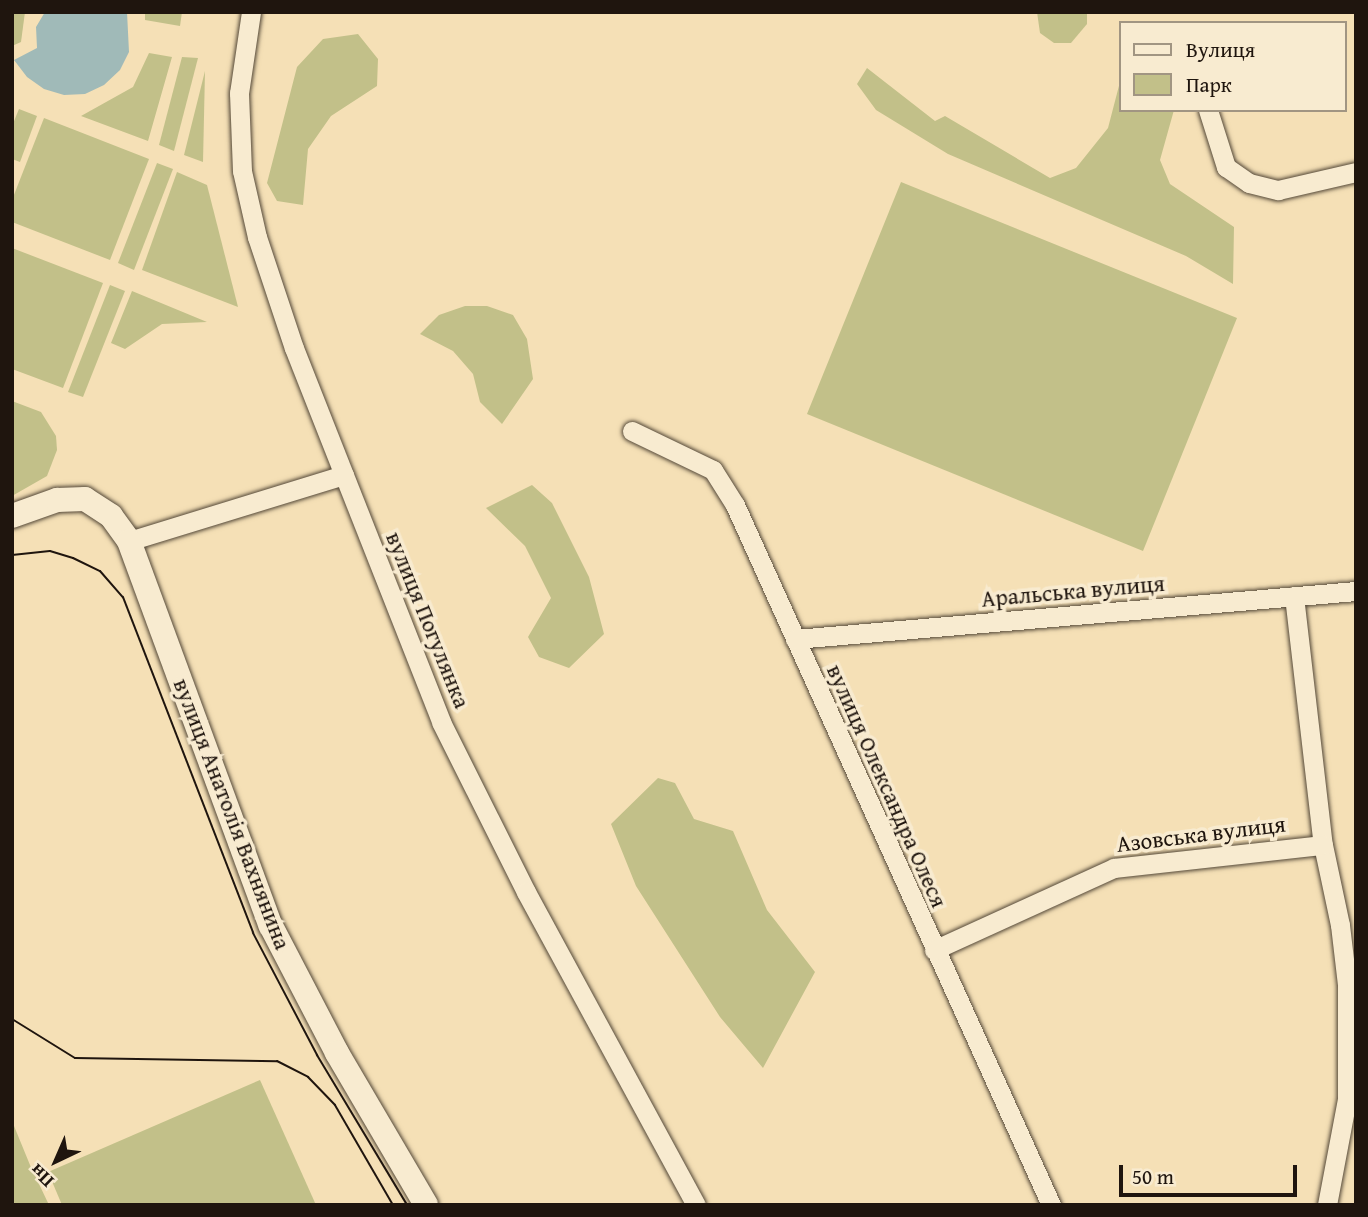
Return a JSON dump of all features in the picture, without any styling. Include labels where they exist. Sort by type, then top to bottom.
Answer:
[{"type":"street","name":"вулиця Погулянка","points":[[251,12],[239,93],[242,171],[257,237],[344,474],[441,722],[533,905],[696,1205]]},
{"type":"street","points":[[1209,112],[1226,167],[1249,183],[1278,190],[1356,172]]},
{"type":"street","name":"вулиця Олександра Олеся","points":[[632,431],[713,470],[735,505],[1051,1205]]},
{"type":"street","points":[[129,541],[344,474]]},
{"type":"street","name":"вулиця Анатолія Вахнянина","points":[[12,516],[57,500],[85,499],[111,516],[129,541],[271,926],[337,1053],[426,1205]]},
{"type":"street","name":"Аральська вулиця","points":[[795,639],[1356,591]]},
{"type":"street","points":[[1294,596],[1323,845],[1340,925],[1347,985],[1347,1099],[1327,1205]]},
{"type":"street","name":"Азовська вулиця","points":[[934,950],[1114,867],[1323,845]]},
{"type":"green space","points":[[12,12],[25,12],[21,42],[12,46]]},
{"type":"green space","points":[[145,12],[182,12],[180,26],[145,20]]},
{"type":"green space","points":[[1037,12],[1087,12],[1087,24],[1071,43],[1054,43],[1040,33]]},
{"type":"green space","points":[[358,34],[378,59],[377,86],[331,116],[308,149],[303,205],[277,201],[267,183],[297,67],[323,39]]},
{"type":"green space","points":[[149,53],[172,57],[148,141],[81,116],[133,87]]},
{"type":"green space","points":[[182,57],[198,58],[174,151],[159,145]]},
{"type":"green space","points":[[867,68],[935,121],[945,116],[1050,178],[1076,168],[1108,128],[1120,82],[1120,112],[1173,112],[1160,160],[1170,184],[1234,227],[1233,284],[1186,256],[948,154],[876,110],[857,84]]},
{"type":"green space","points":[[205,71],[203,162],[184,155]]},
{"type":"green space","points":[[19,109],[37,116],[20,162],[12,159],[12,126]]},
{"type":"green space","points":[[44,118],[149,159],[110,260],[12,222],[12,200]]},
{"type":"green space","points":[[157,163],[173,169],[134,270],[118,263]]},
{"type":"green space","points":[[177,172],[207,185],[238,307],[142,270]]},
{"type":"green space","points":[[901,182],[1237,318],[1143,551],[807,414]]},
{"type":"green space","points":[[12,248],[103,283],[63,388],[12,369]]},
{"type":"green space","points":[[110,285],[125,291],[83,397],[68,392]]},
{"type":"green space","points":[[132,291],[207,322],[162,324],[125,349],[111,343]]},
{"type":"green space","points":[[465,306],[487,306],[513,315],[527,339],[533,379],[502,424],[480,402],[473,374],[453,351],[420,334],[439,315]]},
{"type":"green space","points":[[12,401],[41,412],[56,436],[57,450],[47,476],[12,496]]},
{"type":"green space","points":[[532,485],[552,503],[589,577],[604,634],[569,668],[539,657],[528,637],[551,598],[525,546],[486,508]]},
{"type":"green space","points":[[658,778],[675,783],[694,819],[733,831],[767,910],[815,972],[763,1068],[720,1017],[636,886],[611,824]]},
{"type":"green space","points":[[260,1080],[316,1205],[62,1205],[48,1172]]},
{"type":"green space","points":[[12,1121],[30,1165],[49,1205],[12,1205]]},
{"type":"water","points":[[45,12],[127,12],[129,52],[120,70],[104,85],[85,94],[64,95],[44,89],[27,77],[14,60],[37,48],[36,27]]},
{"type":"tram line","points":[[12,555],[50,551],[73,558],[100,571],[123,597],[253,933],[317,1055],[407,1205]]},
{"type":"tram line","points":[[12,1019],[75,1058],[277,1061],[308,1077],[335,1105],[393,1205]]}]
